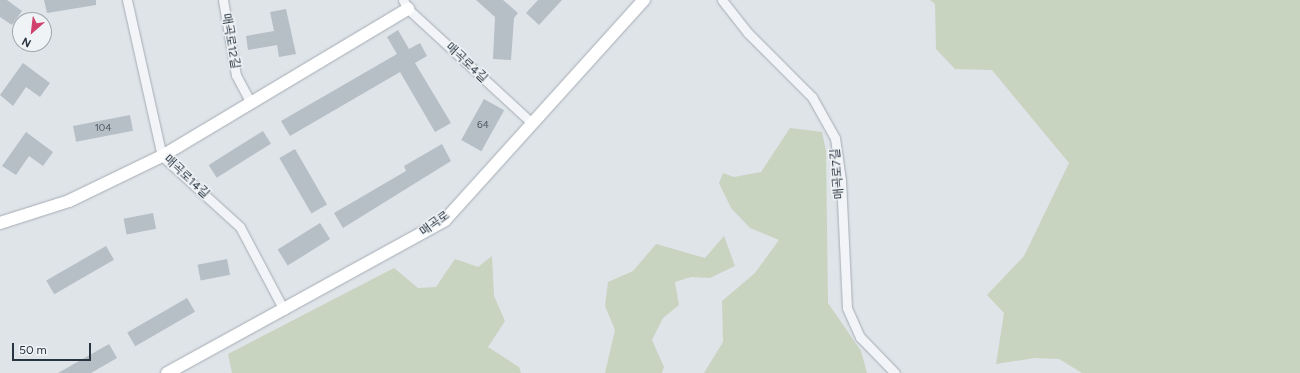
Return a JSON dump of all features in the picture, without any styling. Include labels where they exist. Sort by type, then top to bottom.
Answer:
[{"type":"street","name":"매곡로14길","points":[[127,0],[162,156],[240,227],[284,310]]},
{"type":"street","name":"매곡로12길","points":[[223,0],[236,75],[251,103]]},
{"type":"street","name":"매곡로","points":[[167,373],[284,310],[445,220],[644,0]]},
{"type":"street","name":"매곡로7길","points":[[722,0],[748,33],[812,97],[835,138],[841,180],[847,308],[860,337],[894,373]]},
{"type":"street","points":[[0,223],[69,201],[162,156],[251,103],[405,4]]},
{"type":"street","name":"매곡로4길","points":[[405,4],[532,123]]},
{"type":"green space","points":[[930,0],[1300,0],[1300,373],[1082,373],[1059,359],[1035,358],[996,364],[1004,313],[987,295],[1024,256],[1069,163],[992,70],[955,69],[936,49],[935,4]]},
{"type":"green space","points":[[790,128],[822,132],[826,151],[828,303],[861,351],[867,373],[704,373],[723,342],[722,301],[755,273],[779,240],[750,228],[731,208],[719,183],[723,173],[734,177],[761,172]]},
{"type":"green space","points":[[724,236],[735,266],[710,278],[691,277],[675,282],[679,305],[663,318],[652,340],[664,367],[662,373],[605,373],[615,330],[605,306],[608,282],[633,271],[656,244],[705,258]]},
{"type":"green space","points":[[492,256],[494,296],[505,321],[488,347],[519,367],[521,373],[232,373],[228,354],[394,268],[418,288],[436,287],[455,259],[478,267]]},
{"type":"building","points":[[0,0],[7,0],[22,11],[12,12],[12,25],[0,17]]},
{"type":"building","points":[[44,0],[96,0],[96,5],[47,12]]},
{"type":"building","points":[[476,0],[503,0],[518,13],[514,18],[511,60],[493,59],[495,17]]},
{"type":"building","points":[[538,0],[562,0],[539,25],[526,13]]},
{"type":"building","points":[[286,9],[296,54],[279,57],[277,45],[248,50],[246,36],[274,31],[270,12]]},
{"type":"building","points":[[398,30],[409,49],[420,43],[427,56],[415,63],[451,123],[435,132],[400,72],[290,136],[281,121],[397,54],[387,37]]},
{"type":"building","points":[[23,63],[50,83],[40,97],[26,87],[13,106],[0,95]]},
{"type":"building","points":[[484,99],[504,110],[481,151],[461,140]]},
{"type":"building","points":[[130,115],[133,131],[76,142],[73,126]]},
{"type":"building","points":[[263,131],[271,144],[217,178],[209,165]]},
{"type":"building","points":[[26,132],[53,152],[43,166],[29,156],[16,175],[2,166]]},
{"type":"building","points":[[442,144],[451,161],[343,228],[334,213],[406,171],[404,166]]},
{"type":"building","points":[[295,149],[327,204],[311,213],[279,158]]},
{"type":"building","points":[[153,213],[156,229],[127,234],[124,219]]},
{"type":"building","points":[[320,223],[330,239],[288,266],[278,249]]},
{"type":"building","points":[[106,246],[114,260],[54,294],[46,280]]},
{"type":"building","points":[[227,259],[230,275],[201,280],[198,265]]},
{"type":"building","points":[[187,298],[195,312],[135,346],[127,332]]},
{"type":"building","points":[[109,344],[117,358],[91,373],[58,373]]}]
